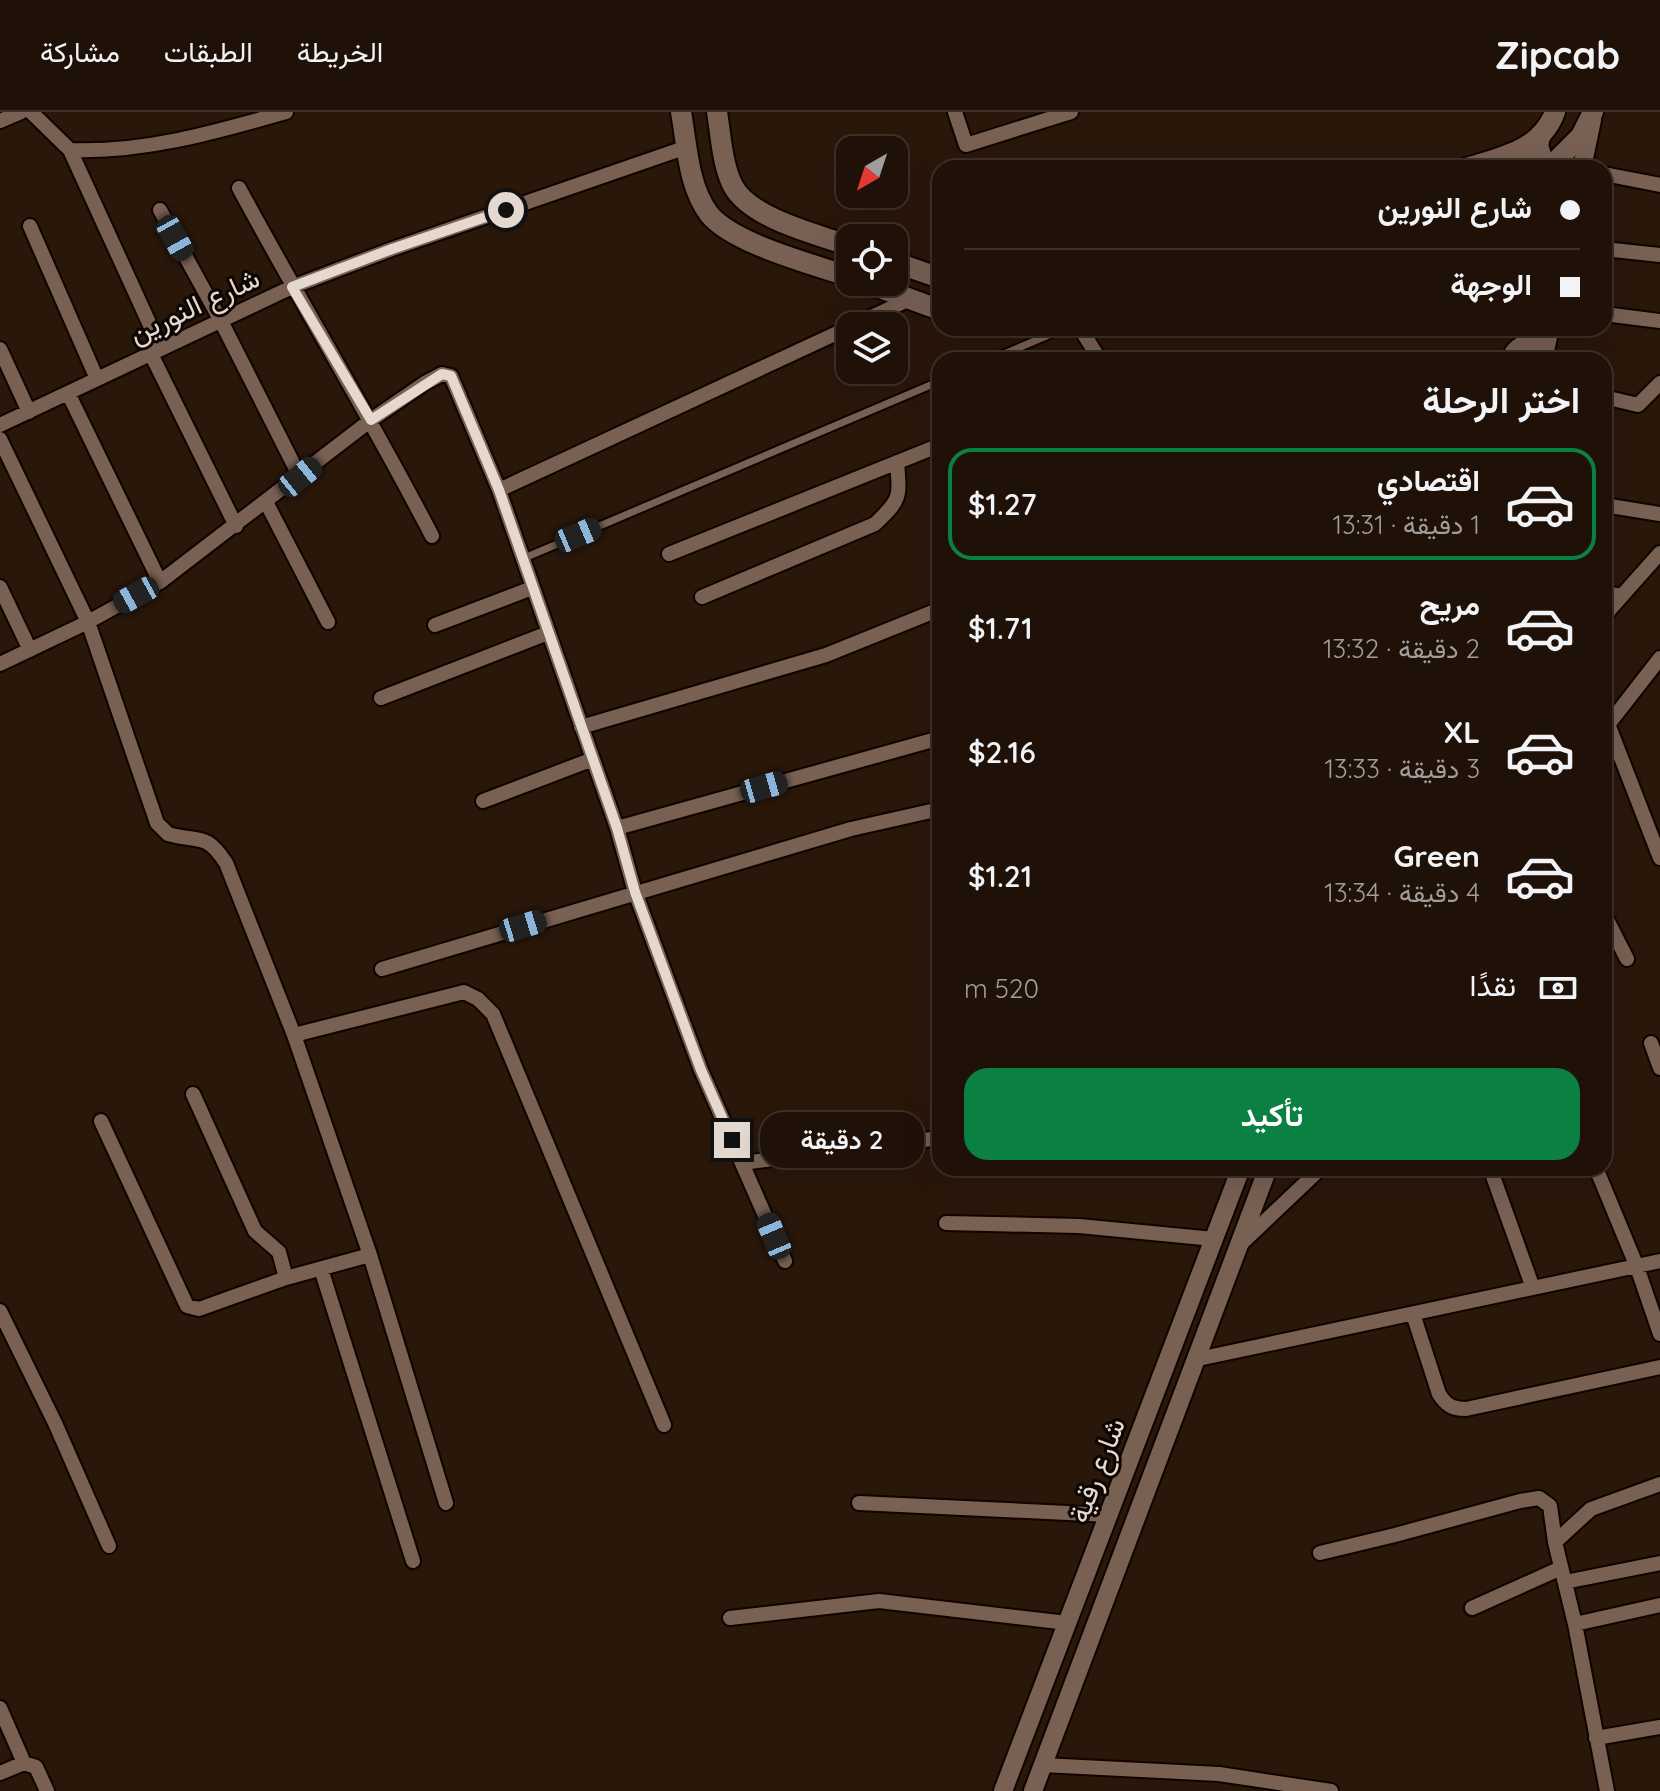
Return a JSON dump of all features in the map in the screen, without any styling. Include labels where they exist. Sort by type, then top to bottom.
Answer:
[{"type":"main road","points":[[681,112],[696,189],[708,212],[718,223],[739,237],[836,272]]},
{"type":"main road","points":[[717,112],[729,176],[744,200],[770,216],[836,241]]},
{"type":"main road","points":[[1492,160],[1516,152],[1550,121],[1560,139],[1570,140],[1590,120]]},
{"type":"main road","points":[[1557,160],[1568,151],[1590,120]]},
{"type":"main road","points":[[1516,152],[1528,160]]},
{"type":"main road","points":[[908,267],[932,275]]},
{"type":"main road","points":[[902,296],[932,307]]},
{"type":"street","points":[[0,121],[21,112]]},
{"type":"street","points":[[31,112],[70,150],[156,352],[236,526]]},
{"type":"street","points":[[70,150],[193,138],[286,112]]},
{"type":"street","points":[[955,112],[966,145],[1071,112]]},
{"type":"street","points":[[1583,160],[1590,120]]},
{"type":"street","points":[[1545,160],[1539,145],[1550,121]]},
{"type":"street","name":"شارع النورين","points":[[0,425],[292,287],[392,249],[687,147]]},
{"type":"street","points":[[1612,176],[1660,185]]},
{"type":"street","points":[[239,188],[292,287],[371,420],[432,536]]},
{"type":"street","points":[[160,210],[221,321],[300,477]]},
{"type":"street","points":[[30,226],[97,379]]},
{"type":"street","points":[[1612,250],[1660,255]]},
{"type":"street","points":[[882,312],[910,299]]},
{"type":"street","points":[[1612,315],[1660,321]]},
{"type":"street","points":[[499,490],[836,333]]},
{"type":"street","points":[[1516,352],[1522,345],[1532,344],[1541,352]]},
{"type":"street","points":[[0,349],[29,412]]},
{"type":"street","points":[[0,664],[88,622],[160,582],[371,420],[425,383],[442,374],[451,376],[499,490],[617,828],[635,892],[701,1070],[785,1261]]},
{"type":"street","points":[[1612,399],[1638,405],[1660,383]]},
{"type":"street","points":[[68,393],[160,582]]},
{"type":"street","points":[[0,439],[88,622],[157,823],[168,834],[202,839],[216,847],[221,855],[294,1035],[370,1255],[446,1503]]},
{"type":"street","points":[[669,554],[932,448]]},
{"type":"street","points":[[702,597],[875,524],[896,504],[900,490],[897,462]]},
{"type":"street","points":[[266,502],[328,622]]},
{"type":"street","points":[[1612,506],[1660,514]]},
{"type":"street","points":[[1612,607],[1660,553]]},
{"type":"street","points":[[0,587],[30,650]]},
{"type":"street","points":[[435,625],[532,588]]},
{"type":"street","points":[[1612,594],[1622,596]]},
{"type":"street","points":[[581,727],[826,655],[932,612]]},
{"type":"street","points":[[381,698],[548,633]]},
{"type":"street","points":[[1612,719],[1660,658]]},
{"type":"street","points":[[617,828],[932,740]]},
{"type":"street","points":[[1612,742],[1660,858]]},
{"type":"street","points":[[483,801],[593,759]]},
{"type":"street","points":[[382,969],[851,829],[932,811]]},
{"type":"street","points":[[1612,930],[1627,959]]},
{"type":"street","points":[[294,1035],[464,992],[478,999],[493,1014],[664,1425]]},
{"type":"street","points":[[1651,1043],[1660,1068]]},
{"type":"street","points":[[193,1094],[255,1231],[279,1252],[286,1278]]},
{"type":"street","points":[[101,1121],[187,1306],[199,1309],[286,1278],[370,1255]]},
{"type":"street","points":[[742,1163],[932,1139]]},
{"type":"street","name":"شارع رقية","points":[[1003,1791],[1238,1176]]},
{"type":"street","name":"شارع رقية","points":[[1033,1791],[1265,1176]]},
{"type":"street","points":[[1239,1246],[1313,1176]]},
{"type":"street","points":[[1493,1176],[1533,1288]]},
{"type":"street","points":[[1599,1176],[1637,1267],[1660,1334]]},
{"type":"street","points":[[946,1223],[1079,1226],[1214,1239]]},
{"type":"street","points":[[1198,1359],[1660,1261]]},
{"type":"street","points":[[321,1269],[413,1561]]},
{"type":"street","points":[[0,1311],[55,1423],[109,1546]]},
{"type":"street","points":[[1413,1314],[1439,1394],[1454,1409],[1660,1367]]},
{"type":"street","points":[[1555,1542],[1591,1509],[1660,1484]]},
{"type":"street","points":[[1320,1553],[1539,1498],[1550,1506],[1607,1791]]},
{"type":"street","points":[[859,1503],[1109,1515]]},
{"type":"street","points":[[1472,1608],[1563,1575],[1660,1563]]},
{"type":"street","points":[[730,1618],[879,1601],[1067,1623]]},
{"type":"street","points":[[1575,1624],[1660,1605]]},
{"type":"street","points":[[0,1708],[24,1763]]},
{"type":"street","points":[[1596,1738],[1660,1727]]},
{"type":"street","points":[[0,1773],[24,1763],[36,1767],[47,1791]]},
{"type":"street","points":[[1043,1765],[1219,1774],[1331,1791]]},
{"type":"lane","points":[[1009,352],[1046,336]]},
{"type":"lane","points":[[522,559],[932,384]]},
{"type":"route","points":[[506,210],[292,287],[371,420],[425,383],[442,374],[451,376],[499,490],[617,828],[635,892],[701,1070],[732,1140]]}]
